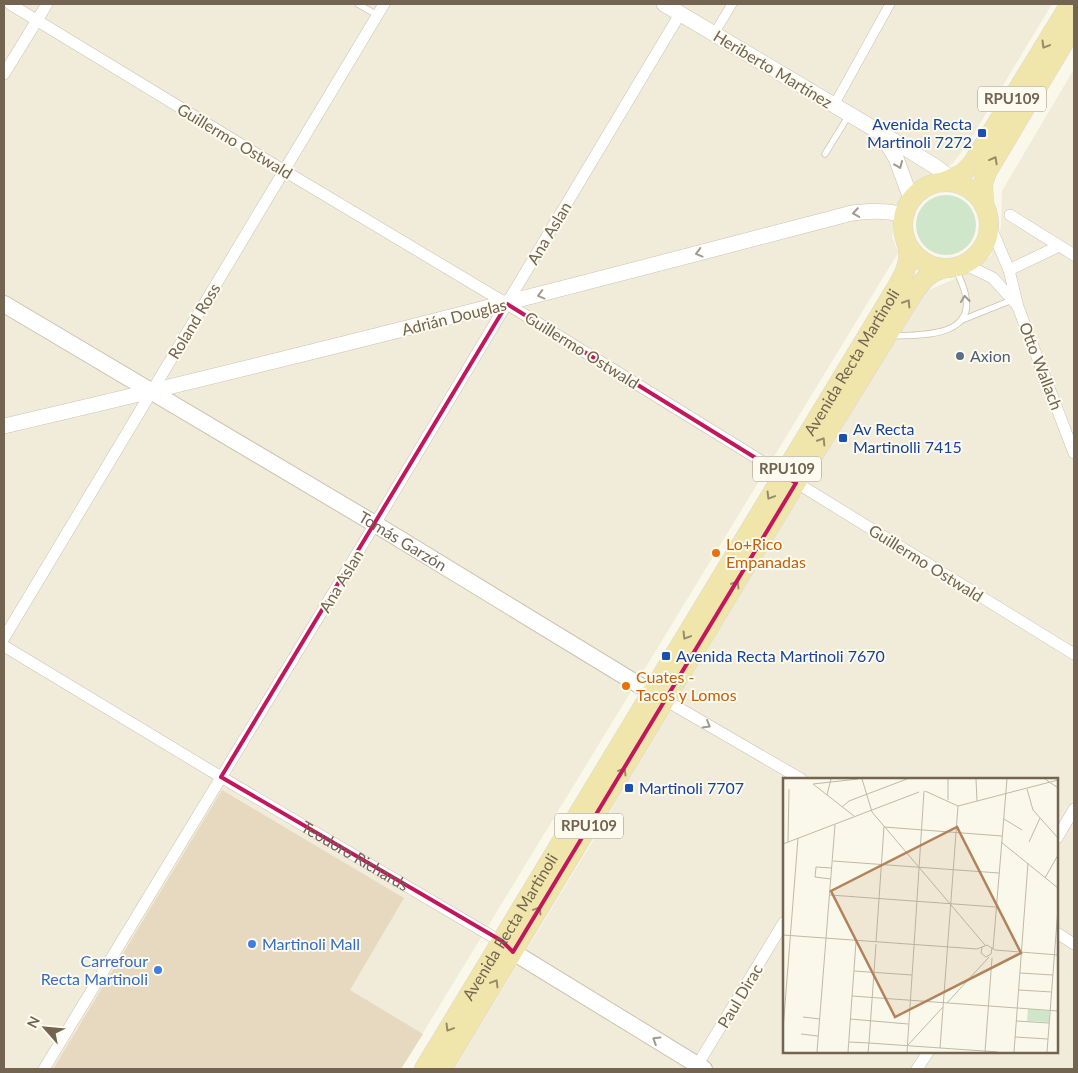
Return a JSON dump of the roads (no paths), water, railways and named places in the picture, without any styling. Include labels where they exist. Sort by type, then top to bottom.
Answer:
[{"type":"main road","name":"RPU109","points":[[906,241],[903,224],[908,207],[925,187],[951,182],[972,164],[1070,4]]},
{"type":"main road","name":"RPU109","points":[[955,266],[972,259],[985,242],[986,215],[983,183],[987,172],[1074,26]]},
{"type":"main road","points":[[951,182],[975,194],[986,215]]},
{"type":"main road","points":[[906,241],[918,258],[927,264],[955,266]]},
{"type":"main road","name":"Avenida Recta Martinoli","points":[[442,1069],[508,946],[789,479],[860,349],[906,272],[909,257],[906,241]]},
{"type":"main road","name":"Avenida Recta Martinoli","points":[[789,479],[922,281],[932,272],[955,266]]},
{"type":"main road","name":"Tomás Garzón","points":[[4,304],[375,524],[658,697]]},
{"type":"main road","name":"Avenida Recta Martinoli","points":[[424,1069],[508,946]]},
{"type":"main road","name":"Teodoro Richards","points":[[508,946],[699,1068]]},
{"type":"street","name":"Guillermo Ostwald","points":[[10,4],[506,304],[1074,654]]},
{"type":"street","points":[[4,74],[47,4]]},
{"type":"street","name":"Roland Ross","points":[[4,638],[384,4]]},
{"type":"street","name":"Heriberto Martínez","points":[[664,4],[881,133],[951,182]]},
{"type":"street","points":[[714,34],[732,4]]},
{"type":"street","points":[[834,105],[890,4]]},
{"type":"street","name":"Ana Aslan","points":[[44,1069],[375,524],[680,14]]},
{"type":"street","name":"Heriberto Martínez","points":[[881,133],[896,158],[908,207]]},
{"type":"street","name":"Adrián Douglas","points":[[4,426],[151,392],[506,304],[852,213],[874,210],[892,211],[908,207]]},
{"type":"street","name":"Otto Wallach","points":[[986,215],[1009,270],[1015,304],[1074,453]]},
{"type":"street","points":[[1010,215],[1074,255]]},
{"type":"street","points":[[1009,270],[1059,246]]},
{"type":"street","name":"Otto Wallach","points":[[955,266],[993,278],[1015,304]]},
{"type":"street","name":"Teodoro Richards","points":[[4,646],[221,777],[508,946]]},
{"type":"street","name":"Tomás Garzón","points":[[658,697],[800,778]]},
{"type":"street","points":[[1058,836],[1074,810]]},
{"type":"street","name":"Paul Dirac","points":[[699,1068],[783,924]]},
{"type":"street","points":[[1058,934],[1074,944]]},
{"type":"street","points":[[917,1069],[927,1053]]},
{"type":"lane","points":[[358,4],[377,15]]},
{"type":"lane","points":[[825,154],[850,114]]},
{"type":"lane","points":[[955,266],[966,294],[966,310],[962,320]]},
{"type":"lane","points":[[886,336],[934,334],[948,330],[962,320],[1015,304]]},
{"type":"place","name":"Avenida Recta Martinoli 7272","points":[[982,133]]},
{"type":"place","name":"Axion","points":[[960,356]]},
{"type":"place","name":"Av Recta Martinolli 7415","points":[[843,438]]},
{"type":"place","name":"Lo+Rico Empanadas","points":[[716,553]]},
{"type":"place","name":"Avenida Recta Martinoli 7670","points":[[666,656]]},
{"type":"place","name":"Cuates - Tacos y Lomos","points":[[626,686]]},
{"type":"place","name":"Martinoli 7707","points":[[629,788]]},
{"type":"place","name":"Martinoli Mall","points":[[252,944]]},
{"type":"place","name":"Carrefour Recta Martinoli","points":[[158,970]]}]
